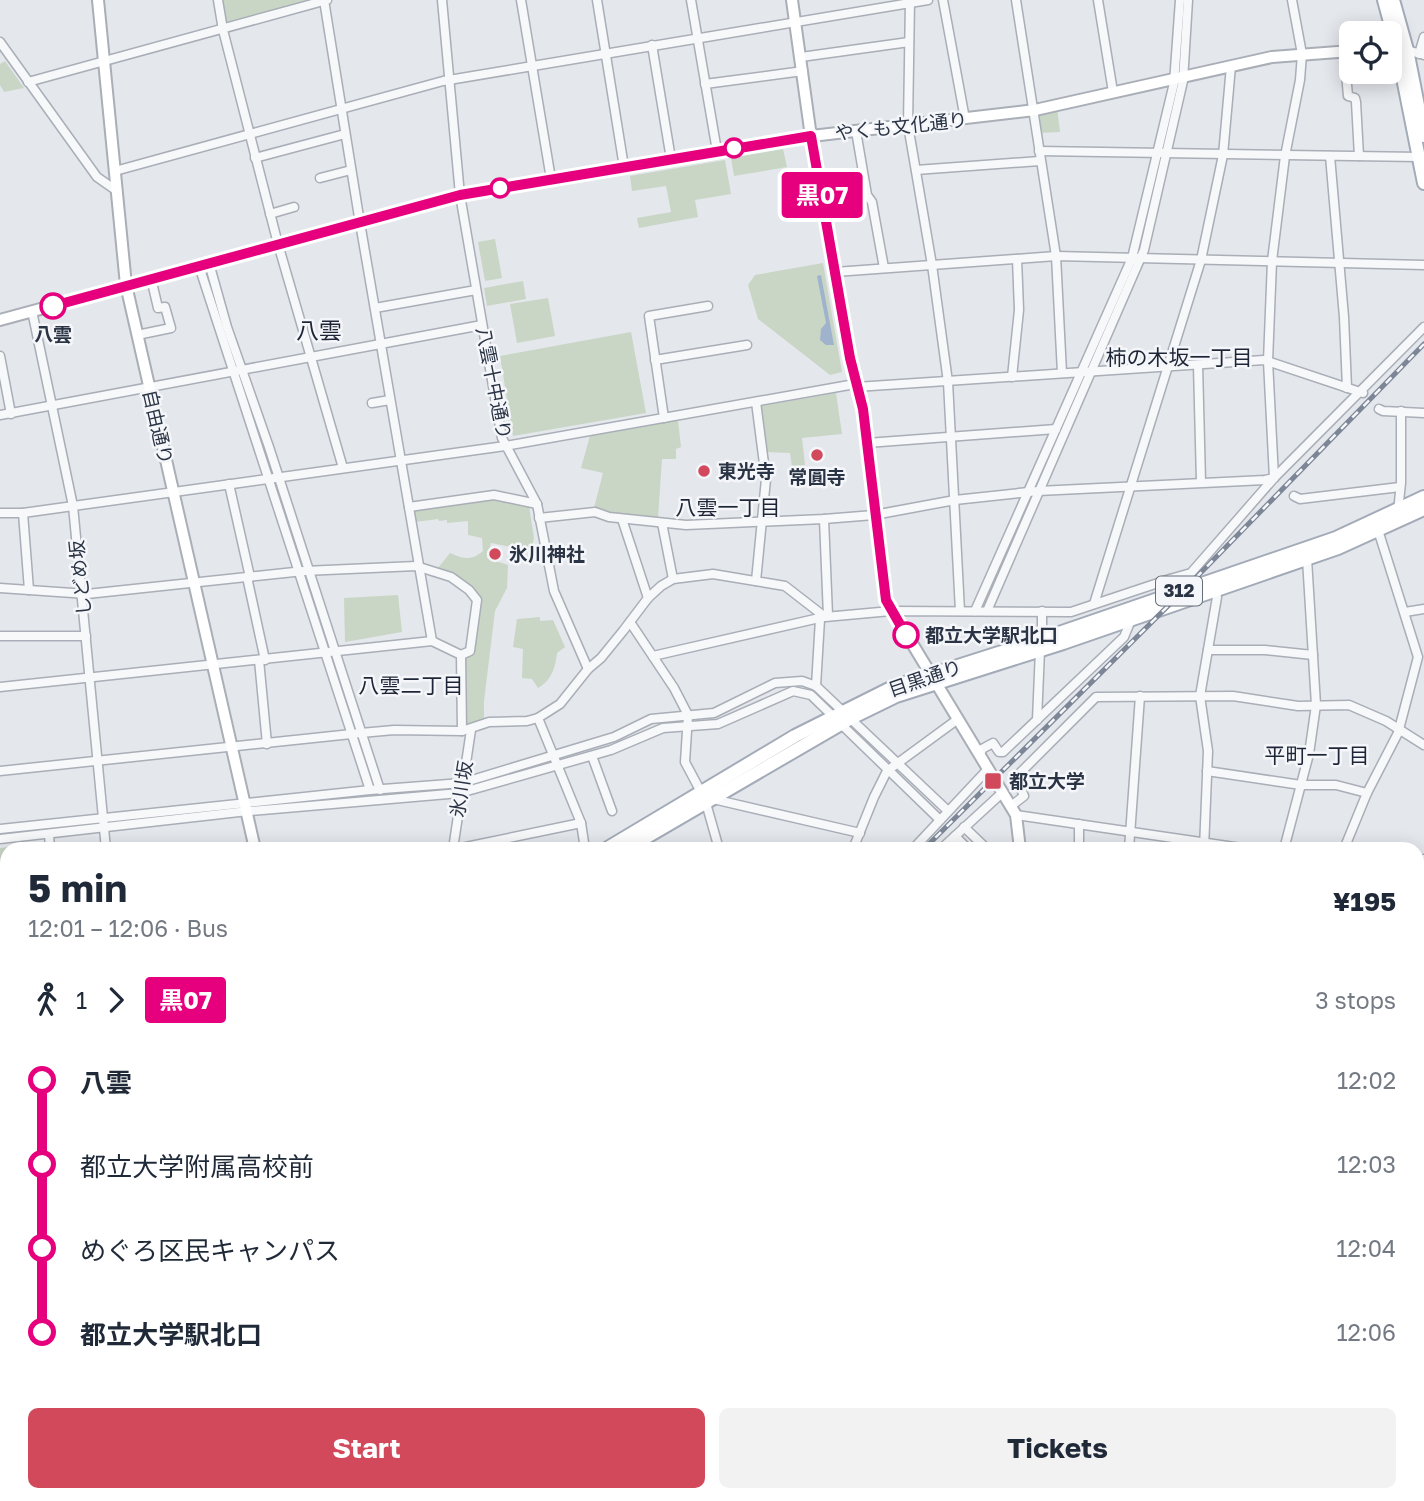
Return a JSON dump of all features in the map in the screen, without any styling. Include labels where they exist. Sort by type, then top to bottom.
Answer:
[{"type":"main road","points":[[1384,0],[1407,51],[1424,183]]},
{"type":"main road","points":[[1393,0],[1407,51],[1424,136]]},
{"type":"main road","name":"目黒通り","points":[[1041,644],[1090,622],[1336,538],[1424,497]]},
{"type":"main road","name":"目黒通り","points":[[637,842],[895,686],[932,678],[1041,644],[1131,620],[1307,559],[1423,510]]},
{"type":"main road","name":"目黒通り","points":[[620,842],[707,798]]},
{"type":"street","name":"自由通り","points":[[98,0],[126,285],[253,842]]},
{"type":"street","points":[[218,0],[223,30],[278,244],[343,468]]},
{"type":"street","points":[[28,82],[325,0],[351,170],[432,641]]},
{"type":"street","name":"八雲十中通り","points":[[442,0],[460,195],[502,438],[537,504],[554,591],[588,669]]},
{"type":"street","points":[[521,0],[551,179]]},
{"type":"street","points":[[597,0],[624,167]]},
{"type":"street","points":[[691,0],[717,151]]},
{"type":"street","points":[[792,0],[811,136],[856,386],[863,405],[886,600],[1014,811],[1019,842]]},
{"type":"street","points":[[115,171],[449,80],[928,0]]},
{"type":"street","points":[[943,0],[965,119]]},
{"type":"street","points":[[1016,0],[1056,256],[1062,373]]},
{"type":"street","points":[[1098,0],[1113,92]]},
{"type":"street","points":[[1179,78],[1180,0]]},
{"type":"street","points":[[975,611],[1091,371],[1137,258],[1179,78],[1188,0]]},
{"type":"street","points":[[1274,478],[1268,360],[1272,261],[1285,156],[1302,54],[1292,0]]},
{"type":"street","points":[[910,1],[908,125],[932,265],[948,382],[960,611]]},
{"type":"street","points":[[1407,51],[1424,37]]},
{"type":"street","points":[[801,57],[909,42]]},
{"type":"street","points":[[0,44],[97,177],[117,191]]},
{"type":"street","points":[[652,46],[671,159]]},
{"type":"street","name":"やくも文化通り","points":[[0,320],[460,195],[811,136],[1035,110],[1272,57],[1339,52]]},
{"type":"street","points":[[1090,622],[1090,606],[1131,487],[1201,260],[1223,155],[1231,66]]},
{"type":"street","points":[[705,84],[803,71]]},
{"type":"street","points":[[1348,84],[1348,96],[1355,98],[1356,102],[1359,156]]},
{"type":"street","points":[[856,131],[884,268]]},
{"type":"street","points":[[256,158],[345,134]]},
{"type":"street","points":[[916,170],[1039,156],[1162,154],[1419,157]]},
{"type":"street","points":[[1330,156],[1347,388]]},
{"type":"street","points":[[320,178],[351,170]]},
{"type":"street","points":[[270,214],[294,208]]},
{"type":"street","points":[[835,272],[1056,256],[1424,265]]},
{"type":"street","points":[[987,611],[1056,429],[1137,258]]},
{"type":"street","points":[[1012,377],[1018,310],[1017,259]]},
{"type":"street","points":[[204,264],[279,477],[375,790]]},
{"type":"street","points":[[204,264],[233,372],[298,572],[357,734]]},
{"type":"street","points":[[137,335],[171,328],[165,307],[158,308],[151,278]]},
{"type":"street","points":[[375,308],[476,290]]},
{"type":"street","points":[[664,418],[649,316],[708,306]]},
{"type":"street","name":"しどめ坂","points":[[32,312],[73,506],[105,842]]},
{"type":"street","points":[[0,415],[482,325]]},
{"type":"street","points":[[653,656],[824,617],[891,611],[1071,612],[1191,573],[1274,478],[1362,393],[1424,327]]},
{"type":"street","points":[[655,359],[747,345]]},
{"type":"street","points":[[0,356],[11,414]]},
{"type":"street","points":[[0,513],[23,513],[505,446],[856,386],[1268,360],[1362,393]]},
{"type":"street","points":[[1198,365],[1201,482]]},
{"type":"street","points":[[372,403],[390,400]]},
{"type":"street","points":[[756,402],[766,479],[756,581]]},
{"type":"street","points":[[1379,409],[1424,413]]},
{"type":"street","points":[[1398,511],[1401,411]]},
{"type":"street","points":[[867,443],[1056,429]]},
{"type":"street","points":[[539,518],[595,512],[622,519],[699,525],[824,519],[874,515],[955,500],[1033,491],[1274,478]]},
{"type":"street","points":[[229,484],[262,660],[267,744]]},
{"type":"street","points":[[1294,496],[1300,499],[1400,487]]},
{"type":"street","points":[[409,507],[494,495],[537,504]]},
{"type":"street","points":[[23,513],[29,590]]},
{"type":"street","points":[[622,519],[648,598]]},
{"type":"street","points":[[816,686],[824,617],[824,519]]},
{"type":"street","points":[[663,523],[673,579]]},
{"type":"street","points":[[1347,842],[1367,793],[1399,729],[1418,657],[1378,530]]},
{"type":"street","points":[[1286,842],[1309,754],[1316,705],[1307,559]]},
{"type":"street","points":[[0,588],[81,594],[309,571],[419,567],[451,577],[469,590],[477,600],[470,652],[461,655],[432,641],[0,687]]},
{"type":"street","points":[[0,771],[394,730],[466,730],[489,722],[538,718],[560,704],[588,669],[601,658],[648,598],[673,579],[713,574],[785,586],[824,617]]},
{"type":"street","points":[[1170,579],[1174,593]]},
{"type":"street","points":[[1204,842],[1208,751],[1200,696],[1217,597],[1214,590]]},
{"type":"street","points":[[1405,612],[1424,609]]},
{"type":"street","points":[[1037,720],[1042,611]]},
{"type":"street","points":[[980,755],[982,749],[993,743],[999,752],[1003,752],[1124,637],[1131,620]]},
{"type":"street","points":[[630,622],[674,688],[688,715],[685,762],[707,798],[717,842]]},
{"type":"street","points":[[0,636],[86,636]]},
{"type":"street","points":[[1208,650],[1265,650],[1313,655]]},
{"type":"street","name":"氷川坂","points":[[455,842],[466,730],[461,655]]},
{"type":"street","points":[[0,839],[375,790],[462,783],[614,737],[651,719],[714,713],[775,683],[802,681],[816,686],[887,771],[944,816]]},
{"type":"street","points":[[0,829],[104,817],[460,793],[611,750],[663,728],[718,723],[793,691],[811,695],[842,717],[896,763],[944,816]]},
{"type":"street","points":[[1129,842],[1140,696]]},
{"type":"street","points":[[1014,811],[1024,794],[1016,777],[1096,697],[1233,696],[1298,706],[1349,705],[1399,729],[1424,745]]},
{"type":"street","points":[[538,718],[581,823],[584,842]]},
{"type":"street","points":[[856,842],[887,771],[958,719]]},
{"type":"street","points":[[592,756],[612,811]]},
{"type":"street","points":[[920,842],[988,769]]},
{"type":"street","points":[[1207,771],[1301,785],[1336,785],[1367,793]]},
{"type":"street","points":[[948,842],[1003,792]]},
{"type":"street","points":[[707,798],[860,833]]},
{"type":"street","points":[[1014,811],[1184,842]]},
{"type":"street","points":[[488,842],[581,823]]},
{"type":"street","points":[[1079,824],[1079,842]]},
{"type":"street","points":[[960,831],[965,842]]},
{"type":"street","points":[[960,831],[976,842]]},
{"type":"street","points":[[49,834],[50,842]]},
{"type":"green space","points":[[220,0],[317,0],[228,24],[224,22]]},
{"type":"green space","points":[[5,61],[24,88],[4,92],[0,85],[0,64]]},
{"type":"green space","points":[[1057,108],[1060,132],[1038,133],[1036,112]]},
{"type":"green space","points":[[783,149],[787,167],[734,176],[731,158]]},
{"type":"green space","points":[[725,160],[731,194],[695,200],[698,217],[639,228],[637,218],[671,212],[666,186],[632,191],[630,176]]},
{"type":"green space","points":[[495,239],[502,278],[485,281],[478,242]]},
{"type":"green space","points":[[823,263],[842,372],[830,375],[758,319],[748,285],[755,275]]},
{"type":"green space","points":[[523,281],[526,299],[487,306],[484,288]]},
{"type":"green space","points":[[548,298],[555,336],[517,343],[510,304]]},
{"type":"green space","points":[[631,332],[646,413],[513,436],[500,356]]},
{"type":"green space","points":[[836,393],[842,434],[802,438],[805,465],[792,467],[790,453],[765,452],[760,406]]},
{"type":"green space","points":[[678,420],[681,447],[676,449],[676,459],[662,459],[658,518],[594,508],[603,473],[581,468],[590,436]]},
{"type":"green space","points":[[1029,495],[1034,495],[985,606],[980,607]]},
{"type":"green space","points":[[492,496],[529,506],[534,538],[531,551],[491,543],[487,558],[508,565],[507,588],[495,611],[484,719],[464,726],[464,657],[475,591],[438,568],[450,553],[467,558],[479,554],[483,551],[482,538],[468,535],[468,521],[447,523],[447,520],[438,519],[415,522],[413,508]]},
{"type":"green space","points":[[398,595],[402,632],[345,642],[344,598]]},
{"type":"green space","points":[[540,617],[540,621],[553,620],[565,647],[557,653],[550,677],[538,688],[532,679],[522,678],[523,649],[513,647],[517,619]]},
{"type":"water","points":[[821,275],[834,345],[826,345],[820,340],[821,329],[826,323],[817,276]]},
{"type":"railway","points":[[931,842],[1183,591],[1424,344]]},
{"type":"bus line","name":"黒07","points":[[53,306],[460,195],[811,136],[855,384],[863,405],[886,600],[906,635]]},
{"type":"place","name":"八雲","points":[[53,306]]},
{"type":"place","name":"常圓寺","points":[[817,455]]},
{"type":"place","name":"東光寺","points":[[704,471]]},
{"type":"place","name":"氷川神社","points":[[495,554]]},
{"type":"place","name":"都立大学駅北口","points":[[906,635]]},
{"type":"place","name":"都立大学","points":[[993,781]]},
{"type":"district","name":"八雲","points":[[319,331]]},
{"type":"district","name":"柿の木坂一丁目","points":[[1179,358]]},
{"type":"district","name":"八雲一丁目","points":[[728,508]]},
{"type":"district","name":"八雲二丁目","points":[[411,686]]},
{"type":"district","name":"平町一丁目","points":[[1317,756]]}]
